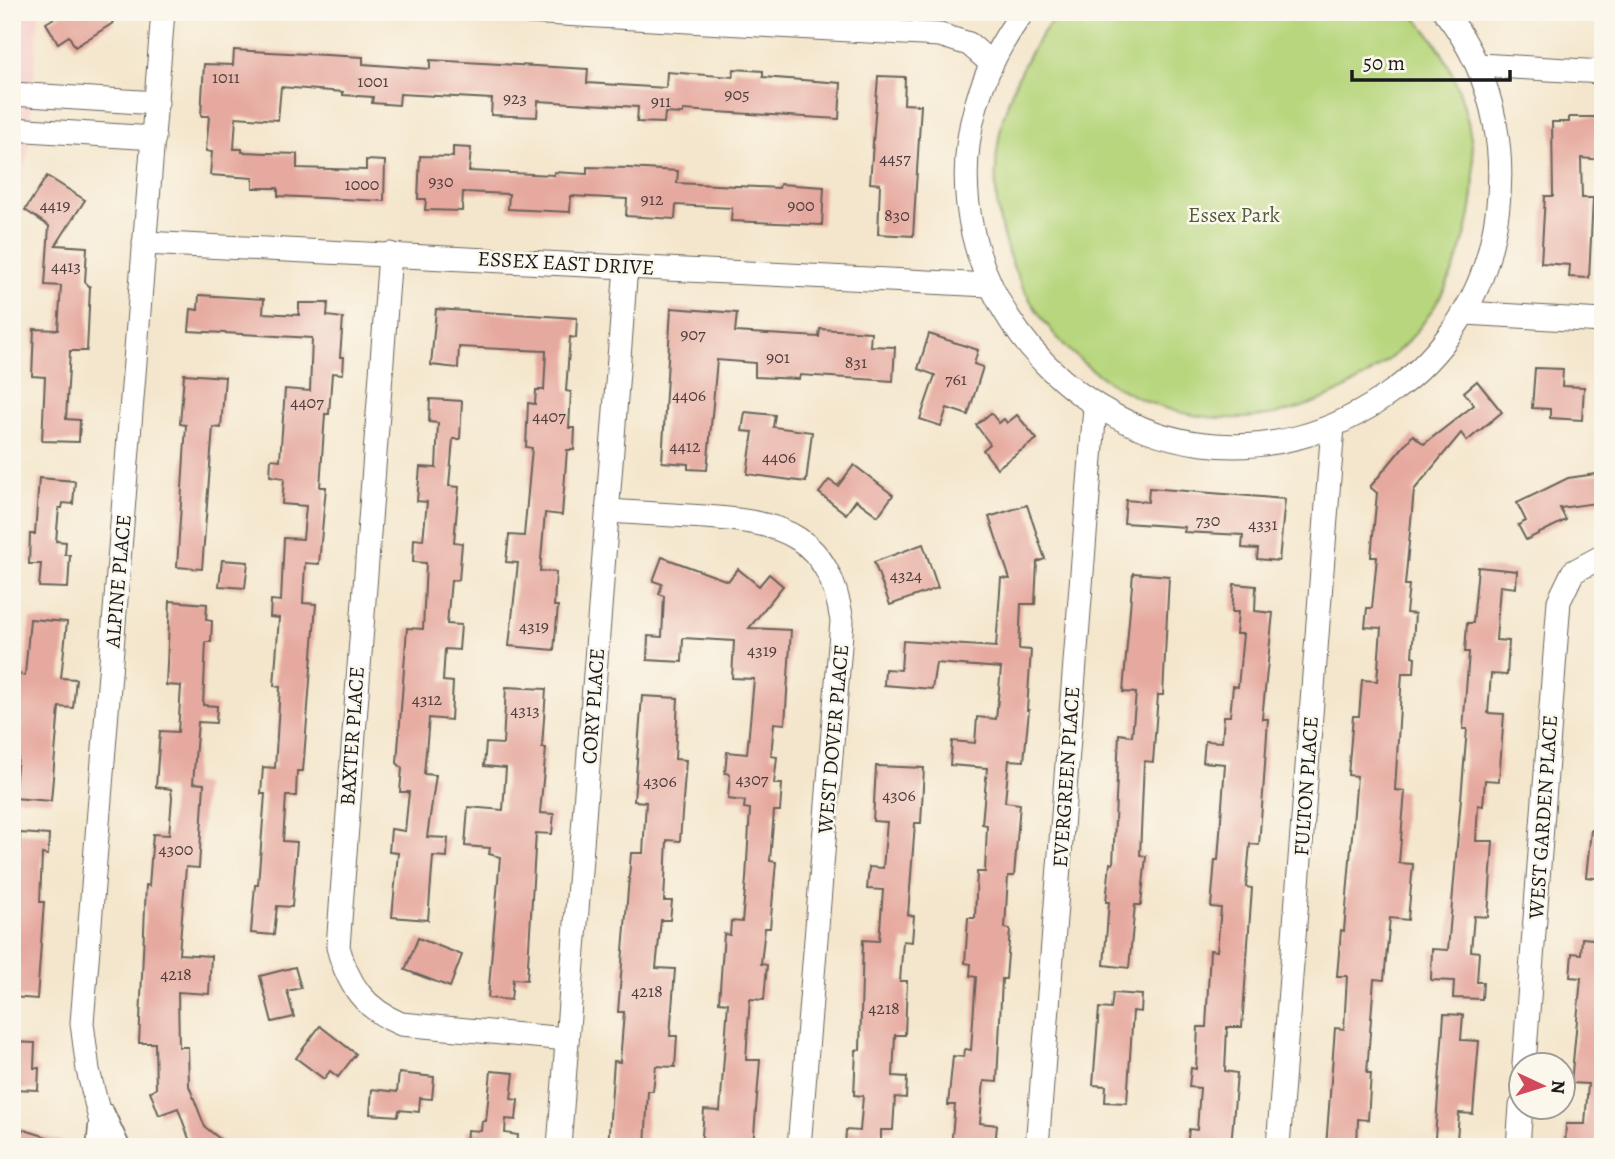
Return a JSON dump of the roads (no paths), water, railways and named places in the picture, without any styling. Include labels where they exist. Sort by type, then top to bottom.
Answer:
[{"type":"street","name":"ALPINE PLACE","points":[[107,1147],[88,1070],[82,1023],[163,12]]},
{"type":"street","points":[[527,12],[646,16],[940,35],[969,44],[991,62]]},
{"type":"street","points":[[1023,12],[991,62],[977,98],[966,160],[970,224],[988,285],[1025,343],[1052,374],[1096,407],[1140,428],[1188,441],[1237,445],[1286,440],[1333,426],[1373,406],[1409,379],[1440,347],[1465,313],[1487,263],[1499,213],[1501,162],[1494,111],[1478,65],[1445,12]]},
{"type":"street","points":[[1478,65],[1603,72]]},
{"type":"street","points":[[12,94],[157,103]]},
{"type":"street","points":[[12,130],[154,138]]},
{"type":"street","name":"ESSEX EAST DRIVE","points":[[144,243],[988,285]]},
{"type":"street","name":"BAXTER PLACE","points":[[390,254],[338,947],[344,970],[355,990],[380,1015],[401,1024],[567,1039]]},
{"type":"street","name":"CORY PLACE","points":[[559,1147],[626,266]]},
{"type":"street","points":[[1465,313],[1603,321]]},
{"type":"street","name":"EVERGREEN PLACE","points":[[1037,1147],[1096,407]]},
{"type":"street","name":"FULTON PLACE","points":[[1278,1147],[1333,426]]},
{"type":"street","name":"WEST DOVER PLACE","points":[[608,511],[750,520],[777,526],[815,555],[829,571],[838,594],[842,621],[799,1147]]},
{"type":"street","name":"WEST GARDEN PLACE","points":[[1525,1050],[1559,600],[1573,572],[1603,556]]},
{"type":"street","points":[[1518,1147],[1520,1120]]},
{"type":"lane","points":[[88,1070],[94,1133],[92,1147]]},
{"type":"lane","points":[[88,1070],[125,1147]]},
{"type":"park label","name":"Essex Park","points":[[1234,215]]}]
